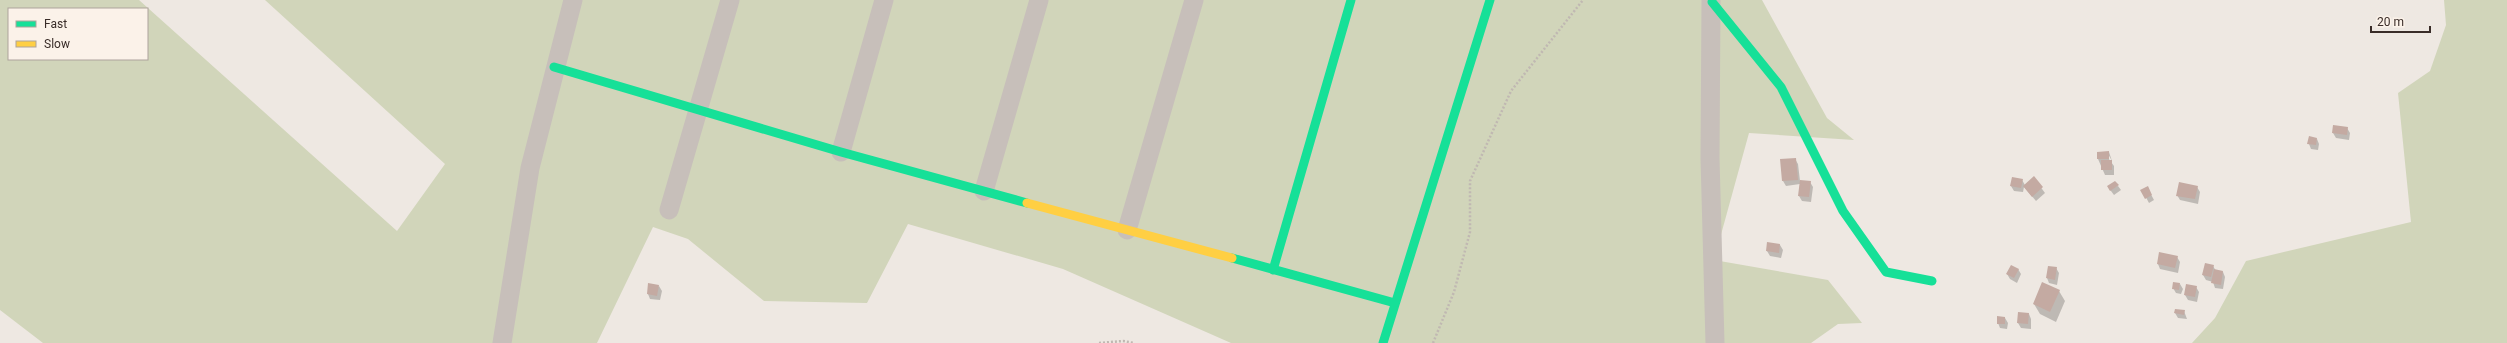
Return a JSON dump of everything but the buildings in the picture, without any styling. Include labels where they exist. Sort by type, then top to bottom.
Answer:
[{"type":"street","points":[[502,343],[530,168],[554,67],[573,0]]},
{"type":"street","points":[[669,210],[730,0]]},
{"type":"street","points":[[841,152],[884,0]]},
{"type":"street","points":[[984,191],[1039,0]]},
{"type":"street","points":[[1127,230],[1194,0]]},
{"type":"street","points":[[1273,270],[1351,0]]},
{"type":"street","points":[[1383,343],[1490,0]]},
{"type":"street","points":[[1712,1],[1780,87],[1843,211],[1886,272],[1932,281]]},
{"type":"street","points":[[1712,1],[1710,158],[1716,343]]},
{"type":"street","points":[[554,67],[841,152],[1395,303]]},
{"type":"path","points":[[1433,343],[1454,292],[1470,232],[1470,181],[1511,91],[1583,0]]},
{"type":"path","points":[[1098,343],[1123,341],[1134,343]]},
{"type":"green space","points":[[0,0],[139,0],[148,8],[8,8],[8,60],[148,60],[148,8],[397,231],[445,164],[265,0],[1762,0],[1827,118],[1854,140],[1749,133],[1714,260],[1828,280],[1862,323],[1838,324],[1811,343],[1231,343],[1063,269],[908,224],[867,303],[764,301],[688,239],[653,227],[597,343],[43,343],[0,310]]},
{"type":"green space","points":[[2444,0],[2507,0],[2507,343],[2192,343],[2215,318],[2246,261],[2411,222],[2398,93],[2430,71],[2446,25]]},
{"type":"traffic: fast","points":[[1273,270],[1351,0]]},
{"type":"traffic: fast","points":[[1383,343],[1490,0]]},
{"type":"traffic: fast","points":[[1712,2],[1781,87],[1843,211],[1886,272],[1932,281]]},
{"type":"traffic: fast","points":[[554,67],[841,152],[1027,203]]},
{"type":"traffic: fast","points":[[1232,258],[1395,303]]},
{"type":"traffic: slow","points":[[1027,203],[1232,258]]}]
